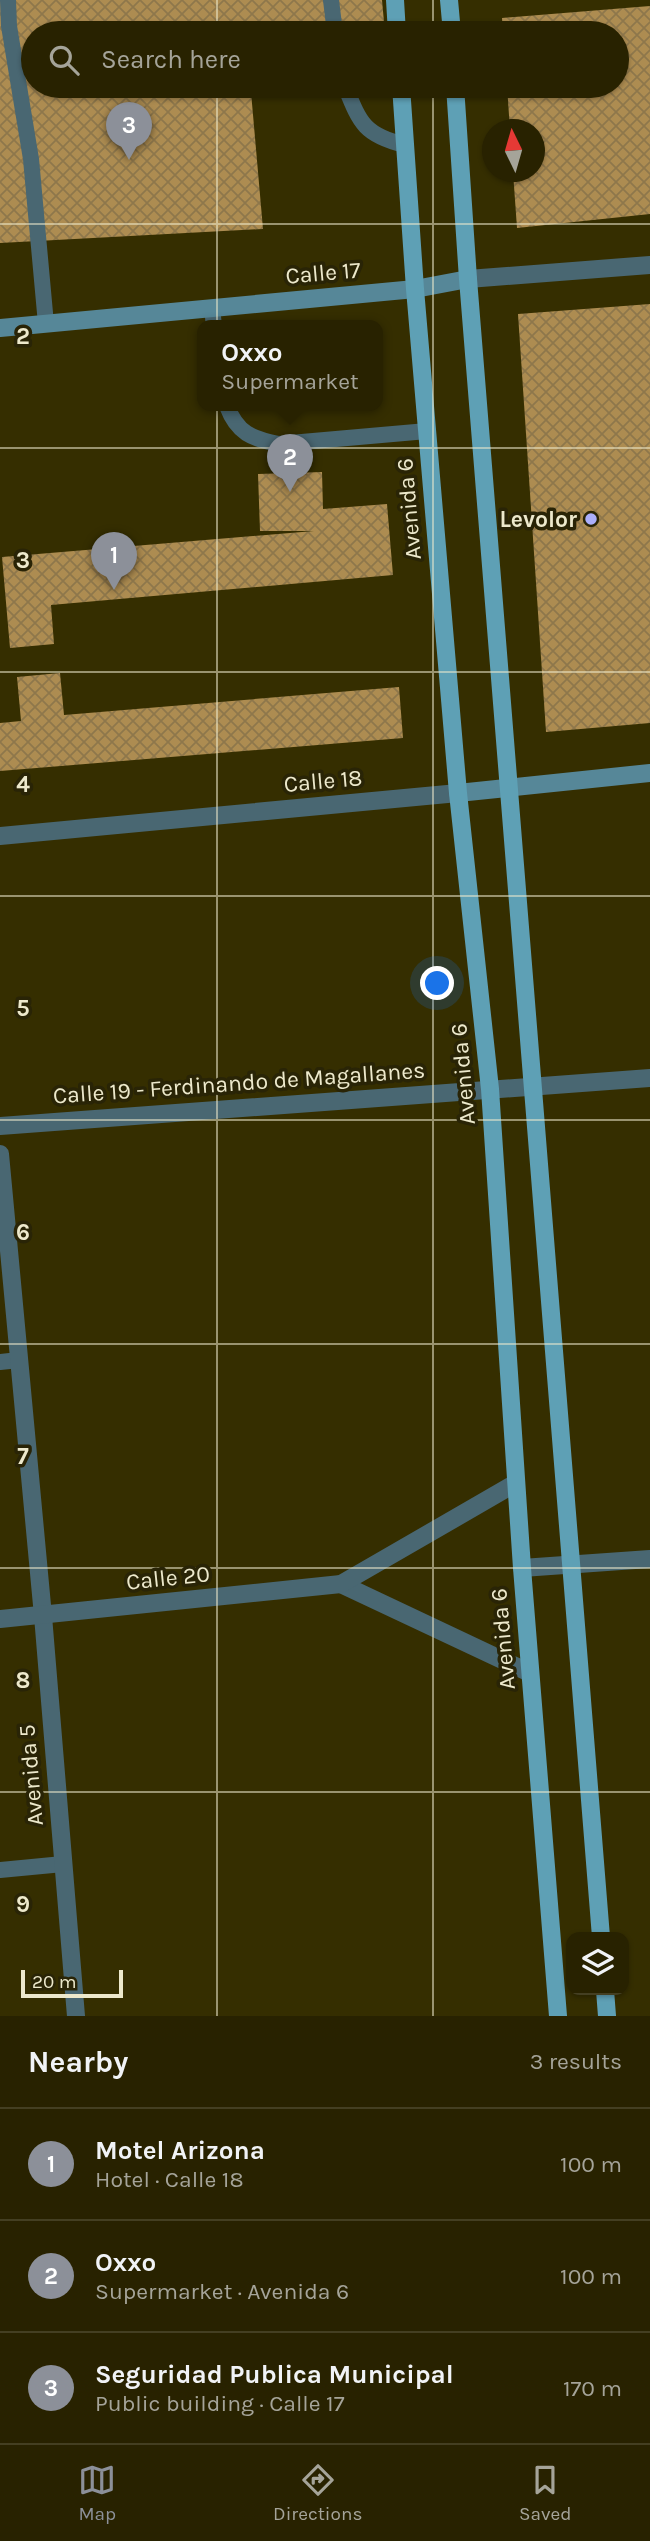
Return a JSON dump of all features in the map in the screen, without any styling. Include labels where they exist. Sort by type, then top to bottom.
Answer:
[{"type":"main road","points":[[395,0],[396,21]]},
{"type":"main road","points":[[449,0],[451,21]]},
{"type":"main road","name":"Avenida 6","points":[[402,98],[415,289],[458,793],[490,1089],[522,1568],[558,2016]]},
{"type":"main road","points":[[456,98],[601,1932]]},
{"type":"main road","points":[[606,1995],[607,2016]]},
{"type":"street","name":"Calle 17","points":[[0,328],[213,317],[468,279],[650,265]]},
{"type":"street","name":"Calle 18","points":[[0,836],[650,773]]},
{"type":"street","name":"Calle 19 - Ferdinando de Magallanes","points":[[0,1126],[650,1078]]},
{"type":"street","name":"Avenida 5","points":[[0,1154],[43,1616],[76,2016]]},
{"type":"street","name":"Calle 20","points":[[0,1619],[341,1584],[516,1483]]},
{"type":"street","points":[[522,1568],[650,1559]]},
{"type":"street","points":[[341,1584],[530,1673]]},
{"type":"lane","points":[[8,0],[10,37],[31,159],[46,324]]},
{"type":"lane","points":[[331,0],[334,21]]},
{"type":"lane","points":[[350,98],[367,130],[384,140],[405,145]]},
{"type":"lane","points":[[229,411],[242,433],[257,440],[279,444],[427,432]]},
{"type":"lane","points":[[0,1362],[19,1360]]},
{"type":"lane","points":[[0,1870],[63,1864]]},
{"type":"building","points":[[0,0],[382,0],[384,21],[21,21],[21,98],[252,98],[263,229],[0,243]]},
{"type":"building","points":[[650,6],[650,214],[517,228],[514,182],[545,182],[545,119],[509,119],[508,98],[629,98],[629,21],[502,21],[502,18]]},
{"type":"building","name":"Levolor","points":[[650,304],[650,723],[546,732],[518,314]]},
{"type":"building","points":[[322,472],[323,509],[387,504],[393,575],[51,605],[54,644],[10,648],[2,557],[314,531],[260,531],[258,474]]},
{"type":"building","points":[[60,673],[64,715],[399,687],[403,738],[0,771],[0,723],[21,721],[17,677]]},
{"type":"place","name":"Seguridad Publica Municipal","points":[[129,160]]},
{"type":"place","name":"Oxxo","points":[[290,492]]},
{"type":"place","name":"Levolor","points":[[591,519]]},
{"type":"place","name":"Motel Arizona","points":[[114,590]]}]
